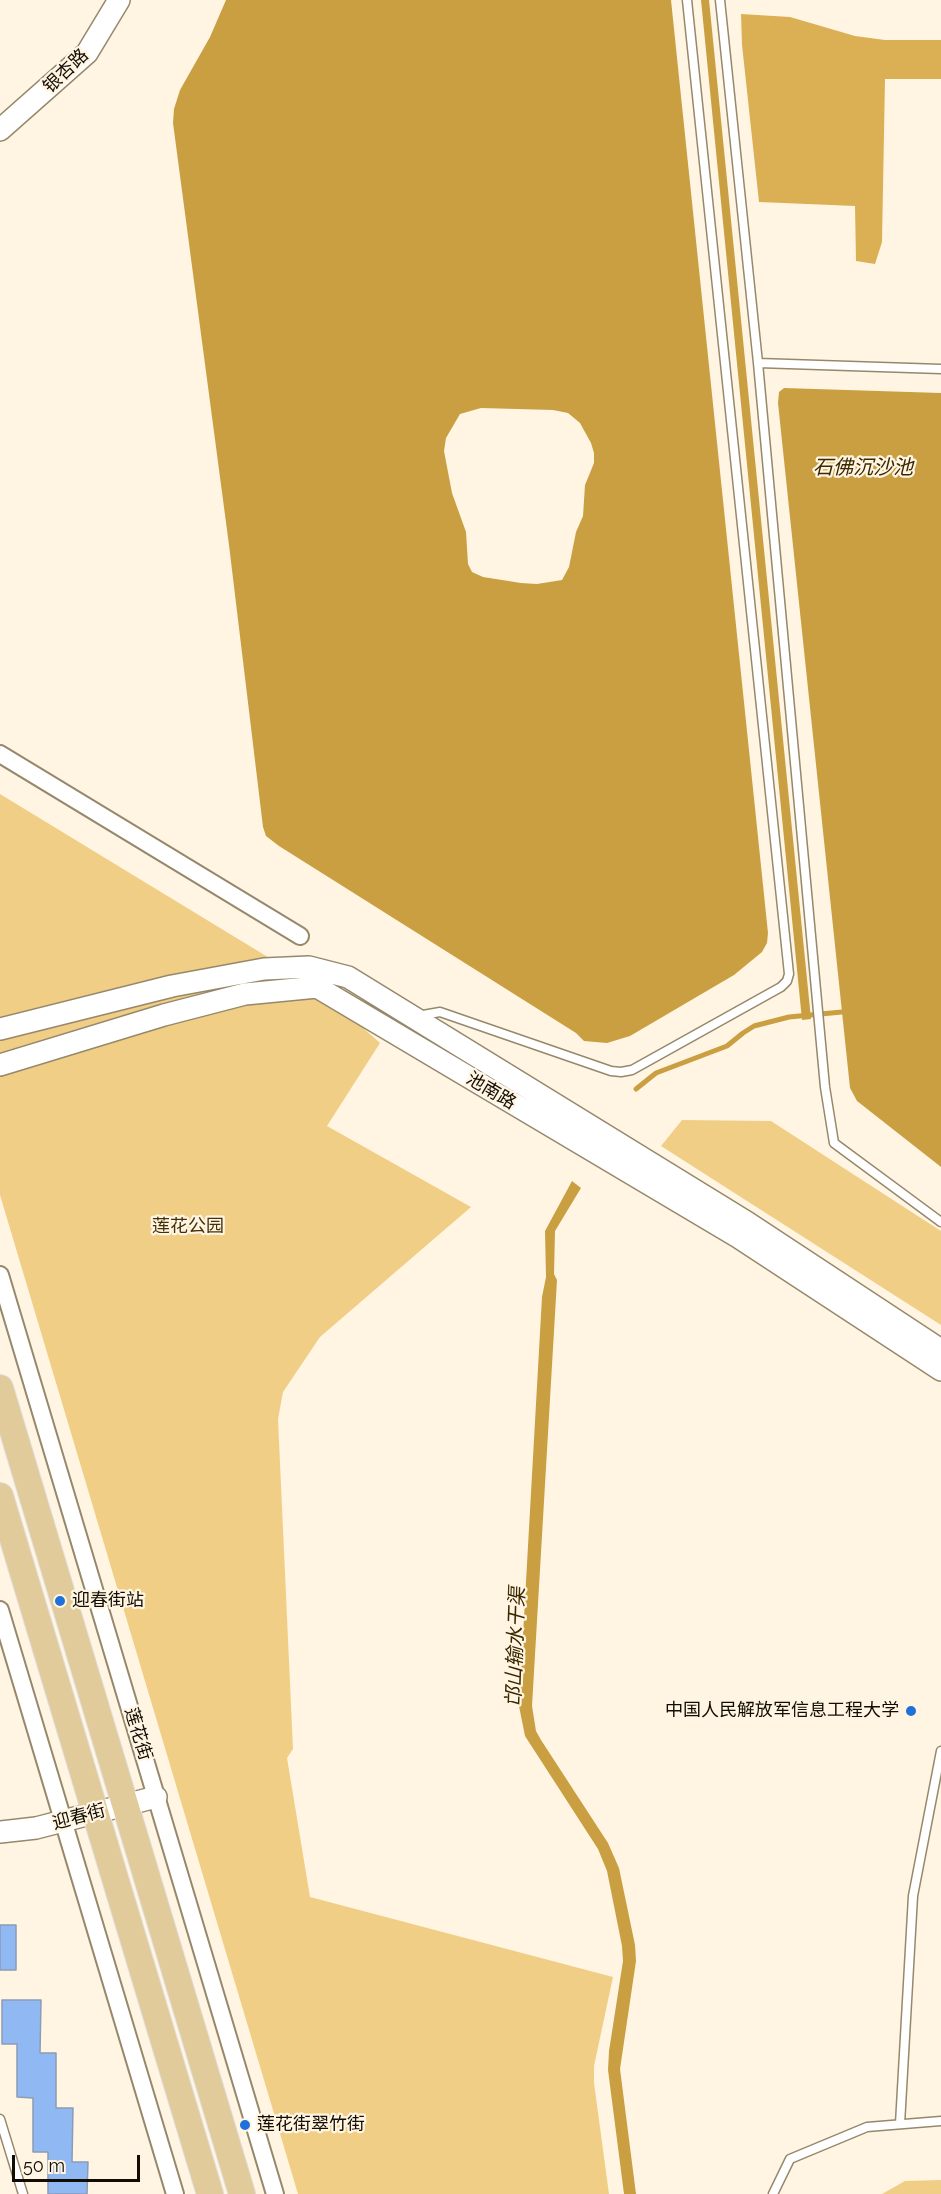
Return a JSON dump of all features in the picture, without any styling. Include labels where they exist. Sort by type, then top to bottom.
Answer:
[{"type":"main road","name":"莲花街","points":[[0,1388],[242,2194]]},
{"type":"main road","points":[[0,1496],[210,2194]]},
{"type":"street","name":"银杏路","points":[[0,130],[87,53],[119,0]]},
{"type":"street","points":[[0,754],[300,936]]},
{"type":"street","name":"池南路","points":[[0,1029],[172,986],[264,969],[309,967],[348,977],[748,1223],[941,1350]]},
{"type":"street","name":"池南路","points":[[0,1065],[164,1015],[244,994],[317,987],[738,1237],[941,1371]]},
{"type":"street","name":"莲花街","points":[[0,1275],[276,2194]]},
{"type":"street","points":[[0,1610],[175,2194]]},
{"type":"street","name":"迎春街","points":[[0,1832],[36,1828],[156,1797]]},
{"type":"lane","points":[[417,1020],[423,1014],[440,1012],[611,1071],[621,1072],[632,1070],[781,987],[787,981],[789,974],[687,0]]},
{"type":"lane","points":[[720,0],[758,363],[818,1021],[834,1143],[941,1222]]},
{"type":"lane","points":[[758,363],[941,369]]},
{"type":"lane","points":[[900,2124],[914,1896],[941,1751]]},
{"type":"lane","points":[[0,2119],[22,2194]]},
{"type":"lane","points":[[773,2194],[789,2159],[867,2127],[941,2121]]},
{"type":"green space","name":"莲花公园","points":[[0,794],[317,987],[380,1043],[327,1126],[471,1207],[320,1337],[283,1392],[278,1419],[293,1749],[287,1758],[310,1897],[613,1977],[594,2066],[594,2083],[609,2194],[298,2194],[0,1195]]},
{"type":"green space","points":[[682,1120],[771,1121],[941,1231],[941,1325],[661,1146]]},
{"type":"green space","points":[[941,2180],[941,2194],[882,2194],[905,2181]]},
{"type":"shaded area","points":[[741,14],[790,17],[855,36],[885,40],[941,40],[941,79],[885,79],[882,242],[875,264],[856,261],[855,206],[759,202],[742,45]]},
{"type":"water","points":[[226,0],[671,0],[768,933],[767,943],[762,952],[734,975],[630,1036],[607,1043],[584,1041],[576,1033],[266,836],[263,827],[229,545],[173,123],[174,109],[180,90],[210,37]],"holes":[[[481,408],[553,410],[568,413],[580,423],[594,453],[594,463],[585,485],[583,516],[576,532],[569,567],[562,580],[537,584],[483,577],[472,572],[468,564],[466,532],[452,493],[444,451],[446,438],[460,414]]]},
{"type":"water","points":[[701,0],[709,0],[811,1019],[802,1020]]},
{"type":"water","name":"石佛沉沙池","points":[[784,388],[941,393],[941,1167],[857,1101],[850,1088],[778,403],[779,392]]},
{"type":"water","points":[[572,1181],[581,1188],[555,1231],[554,1274],[557,1280],[532,1706],[536,1731],[608,1843],[619,1868],[635,1945],[636,1961],[620,2069],[636,2194],[624,2194],[608,2070],[623,1961],[607,1871],[598,1849],[525,1736],[519,1706],[542,1297],[546,1277],[545,1231]]},
{"type":"building","points":[[0,1925],[16,1925],[16,1970],[0,1970]]},
{"type":"building","points":[[2,2000],[41,2000],[40,2053],[56,2053],[56,2108],[73,2108],[72,2162],[88,2162],[87,2194],[48,2194],[48,2152],[33,2152],[33,2098],[17,2097],[17,2044],[2,2044]]},
{"type":"waterway","points":[[636,1089],[656,1073],[727,1046],[754,1026],[789,1017],[842,1012]]},
{"type":"place","name":"迎春街站","points":[[60,1601]]},
{"type":"place","name":"中国人民解放军信息工程大学","points":[[911,1711]]},
{"type":"place","name":"莲花街翠竹街","points":[[245,2125]]},
{"type":"water label","name":"邙山输水干渠","points":[[516,1647]]}]
